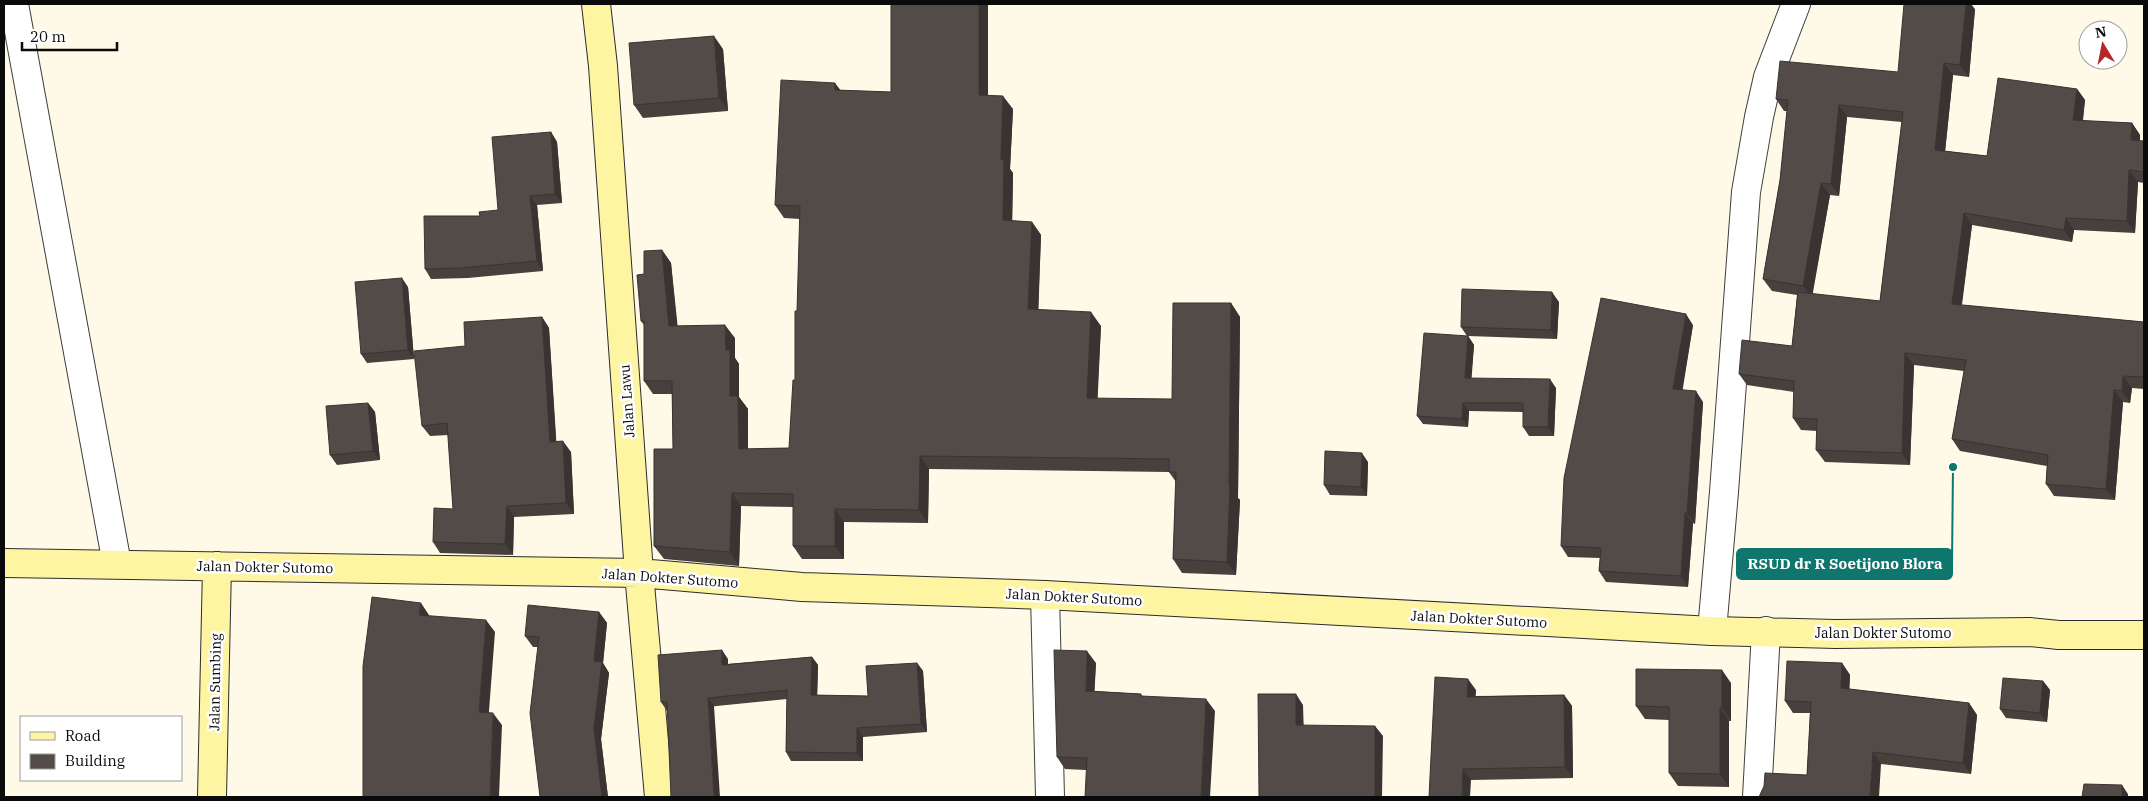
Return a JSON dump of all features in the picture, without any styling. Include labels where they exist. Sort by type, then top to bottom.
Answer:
[{"type":"main road","name":"Jalan Lawu","points":[[596,4],[603,66],[640,573],[659,797]]},
{"type":"main road","name":"Jalan Dokter Sutomo","points":[[4,563],[640,573],[802,587],[1045,595],[1712,631],[1836,634],[2030,632],[2059,635],[2144,635]]},
{"type":"main road","name":"Jalan Sumbing","points":[[212,797],[217,566]]},
{"type":"street","points":[[14,4],[117,564]]},
{"type":"street","points":[[1712,631],[1746,192],[1768,77],[1796,4]]},
{"type":"street","points":[[1045,595],[1050,797]]},
{"type":"street","points":[[1758,797],[1766,631]]},
{"type":"building","points":[[891,4],[979,4],[979,95],[1003,96],[1001,160],[1004,160],[1003,220],[1032,222],[1028,309],[1091,312],[1087,398],[1172,399],[1173,303],[1231,303],[1230,487],[1227,562],[1173,559],[1176,472],[1169,472],[1169,459],[920,456],[919,510],[835,509],[835,546],[793,546],[793,494],[732,493],[730,552],[654,546],[654,449],[673,449],[672,381],[644,381],[644,321],[641,321],[637,275],[644,274],[644,251],[662,250],[669,326],[725,325],[726,350],[730,350],[730,396],[738,396],[739,449],[789,448],[793,380],[795,380],[795,311],[797,311],[800,206],[775,205],[781,80],[835,83],[835,90],[891,92]]},
{"type":"building","points":[[1904,4],[1966,4],[1960,65],[1944,63],[1935,150],[1987,156],[1998,78],[2077,89],[2073,120],[2132,123],[2131,140],[2144,141],[2144,172],[2129,170],[2127,221],[2066,218],[2064,230],[1964,213],[1952,304],[2144,322],[2144,377],[2123,376],[2122,391],[2114,390],[2106,489],[2046,484],[2048,455],[1952,439],[1966,360],[1905,353],[1902,453],[1816,450],[1817,419],[1793,418],[1794,381],[1739,374],[1742,340],[1792,346],[1798,292],[1880,301],[1903,112],[1839,105],[1831,184],[1821,183],[1803,286],[1763,279],[1780,180],[1788,100],[1776,99],[1780,61],[1898,72]]},
{"type":"building","points":[[714,36],[719,98],[634,105],[629,43]]},
{"type":"building","points":[[551,132],[555,194],[530,196],[537,261],[461,268],[425,269],[424,216],[480,216],[479,212],[498,210],[492,137]]},
{"type":"building","points":[[402,278],[408,350],[361,354],[355,282]]},
{"type":"building","points":[[1462,289],[1552,292],[1551,330],[1461,327]]},
{"type":"building","points":[[1601,298],[1686,314],[1673,389],[1696,391],[1681,576],[1599,571],[1601,548],[1561,546],[1564,478]]},
{"type":"building","points":[[542,317],[550,442],[563,441],[566,503],[507,506],[505,544],[433,542],[434,508],[453,509],[447,423],[422,426],[414,351],[465,346],[464,322]]},
{"type":"building","points":[[1424,333],[1468,336],[1465,378],[1550,379],[1548,427],[1523,427],[1523,403],[1463,403],[1462,419],[1417,416]]},
{"type":"building","points":[[368,403],[373,451],[330,455],[326,406]]},
{"type":"building","points":[[1325,451],[1362,453],[1361,487],[1324,485]]},
{"type":"building","points":[[372,597],[421,603],[419,615],[486,620],[479,712],[493,713],[490,797],[363,797],[363,666]]},
{"type":"building","points":[[528,605],[599,612],[594,661],[602,662],[594,728],[602,797],[540,797],[530,713],[539,637],[525,636]]},
{"type":"building","points":[[722,650],[722,665],[812,657],[811,695],[868,696],[866,666],[917,663],[921,724],[857,728],[857,753],[786,752],[787,690],[708,698],[714,797],[671,797],[667,702],[661,702],[658,655]]},
{"type":"building","points":[[1054,650],[1087,651],[1086,691],[1206,699],[1201,797],[1085,797],[1087,758],[1057,757]]},
{"type":"building","points":[[1787,661],[1842,663],[1841,688],[1969,703],[1963,763],[1873,752],[1870,797],[1759,797],[1764,786],[1765,773],[1807,775],[1811,702],[1785,701]]},
{"type":"building","points":[[1636,669],[1722,670],[1720,774],[1669,773],[1669,707],[1636,706]]},
{"type":"building","points":[[1435,677],[1468,679],[1467,697],[1564,695],[1565,767],[1463,769],[1462,797],[1429,797]]},
{"type":"building","points":[[2003,678],[2043,681],[2040,713],[2000,709]]},
{"type":"building","points":[[1258,694],[1296,694],[1296,725],[1375,726],[1375,797],[1259,797]]},
{"type":"building","points":[[2084,784],[2122,785],[2122,797],[2082,797]]},
{"type":"place","name":"RSUD dr R Soetijono Blora","points":[[1953,467]]}]
